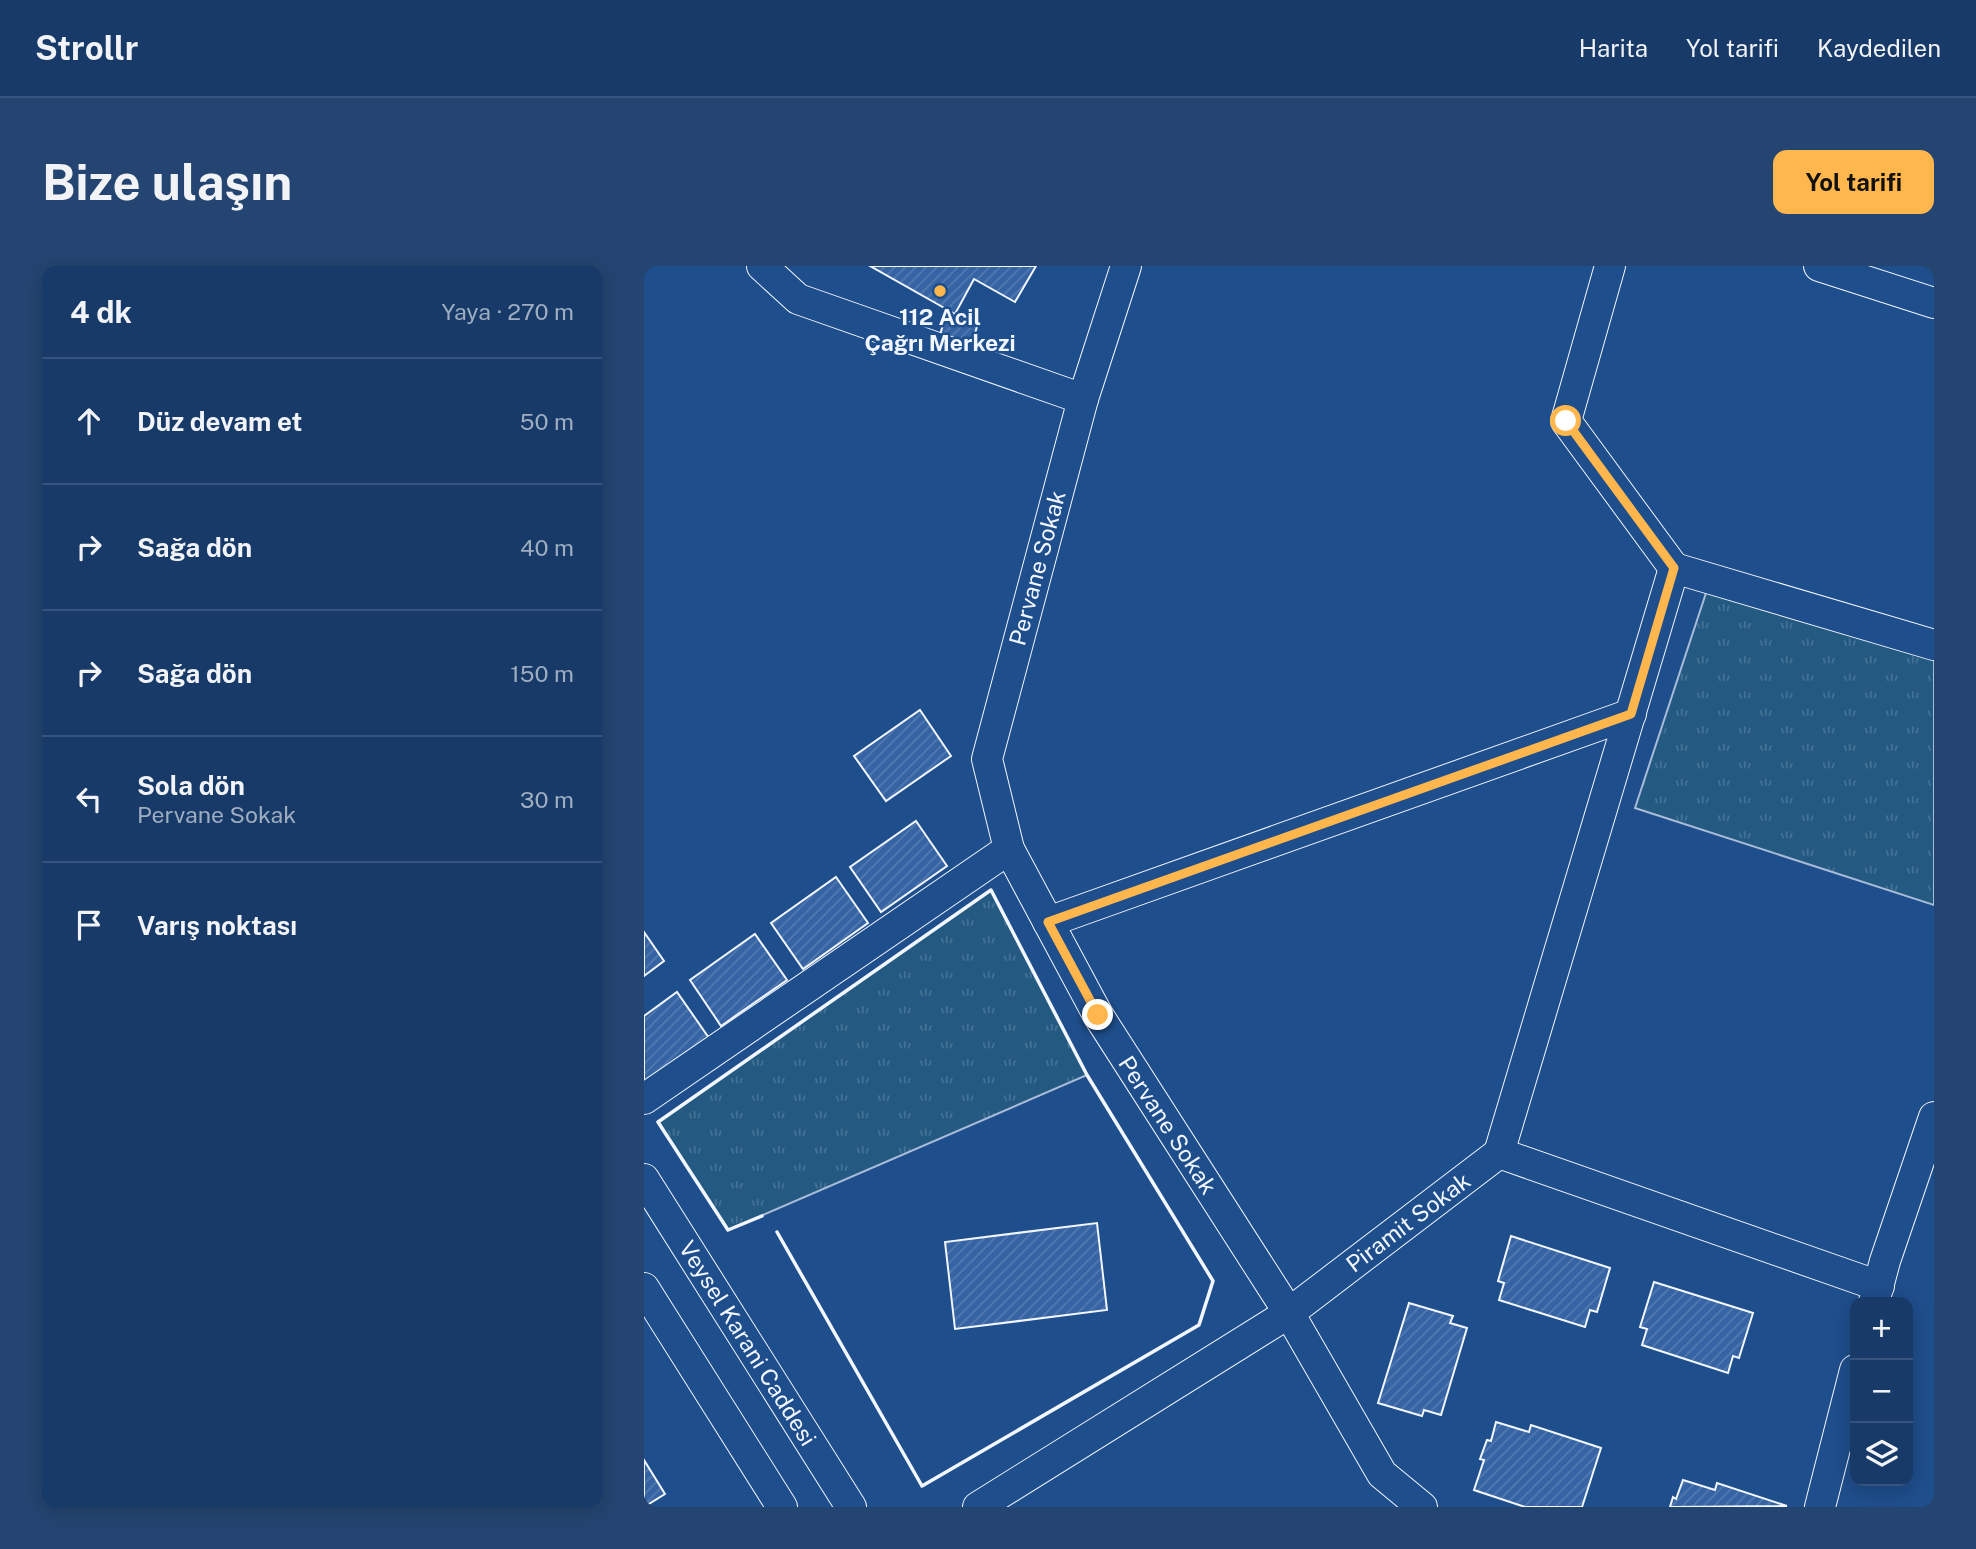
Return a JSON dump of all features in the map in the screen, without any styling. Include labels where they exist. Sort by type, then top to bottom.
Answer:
[{"type":"street","points":[[762,266],[798,299],[1083,399]]},
{"type":"street","name":"Pervane Sokak","points":[[1126,266],[1083,399],[987,758],[1009,849],[1098,1015],[1289,1313],[1382,1474],[1422,1507]]},
{"type":"street","points":[[1609,266],[1566,421],[1674,568],[1934,645]]},
{"type":"street","points":[[1819,266],[1934,303]]},
{"type":"street","points":[[1674,568],[1499,1153],[1877,1294],[1885,1261],[1934,1117]]},
{"type":"street","points":[[1048,922],[1631,714]]},
{"type":"street","points":[[644,1099],[1009,849]]},
{"type":"street","name":"Piramit Sokak","points":[[978,1507],[1289,1313],[1499,1153]]},
{"type":"street","name":"Veysel Karani Caddesi","points":[[644,1179],[851,1507]]},
{"type":"street","points":[[644,1288],[654,1325],[782,1507]]},
{"type":"street","points":[[1820,1507],[1850,1390]]},
{"type":"green space","points":[[1708,587],[1934,656],[1934,905],[1635,808]]},
{"type":"green space","points":[[991,890],[1087,1075],[728,1230],[658,1122]]},
{"type":"building","name":"112 Acil Çağrı Merkezi","points":[[870,266],[1036,266],[1015,302],[974,279],[955,314]]},
{"type":"building","points":[[946,314],[978,323],[970,351],[938,342]]},
{"type":"building","points":[[920,710],[951,756],[886,801],[854,756]]},
{"type":"building","points":[[916,821],[947,866],[881,912],[850,867]]},
{"type":"building","points":[[836,877],[868,923],[803,969],[771,923]]},
{"type":"building","points":[[644,932],[664,961],[644,976]]},
{"type":"building","points":[[755,934],[787,980],[721,1026],[690,980]]},
{"type":"building","points":[[677,992],[709,1038],[644,1084],[644,1016]]},
{"type":"building","points":[[1097,1223],[1107,1310],[955,1329],[945,1242]]},
{"type":"building","points":[[1511,1236],[1610,1268],[1597,1312],[1590,1310],[1585,1327],[1499,1300],[1504,1283],[1498,1281]]},
{"type":"building","points":[[1654,1282],[1753,1313],[1739,1358],[1733,1356],[1728,1373],[1642,1345],[1647,1329],[1640,1327]]},
{"type":"building","points":[[1409,1303],[1453,1316],[1450,1323],[1467,1328],[1441,1415],[1424,1410],[1422,1416],[1378,1403]]},
{"type":"building","points":[[1496,1422],[1529,1432],[1531,1425],[1601,1448],[1582,1507],[1525,1507],[1474,1490],[1484,1460],[1480,1459],[1487,1440],[1491,1441]]},
{"type":"building","points":[[644,1460],[665,1494],[644,1507]]},
{"type":"building","points":[[1683,1480],[1715,1490],[1717,1483],[1787,1506],[1670,1507]]},
{"type":"wall","points":[[762,1216],[728,1230],[658,1122],[991,890],[1087,1075],[1213,1281],[1199,1325],[922,1486],[777,1232]]},
{"type":"place","name":"112 Acil Çağrı Merkezi","points":[[940,291]]},
{"type":"route","points":[[1098,1015],[1048,922],[1631,714],[1674,568],[1566,421]]}]
